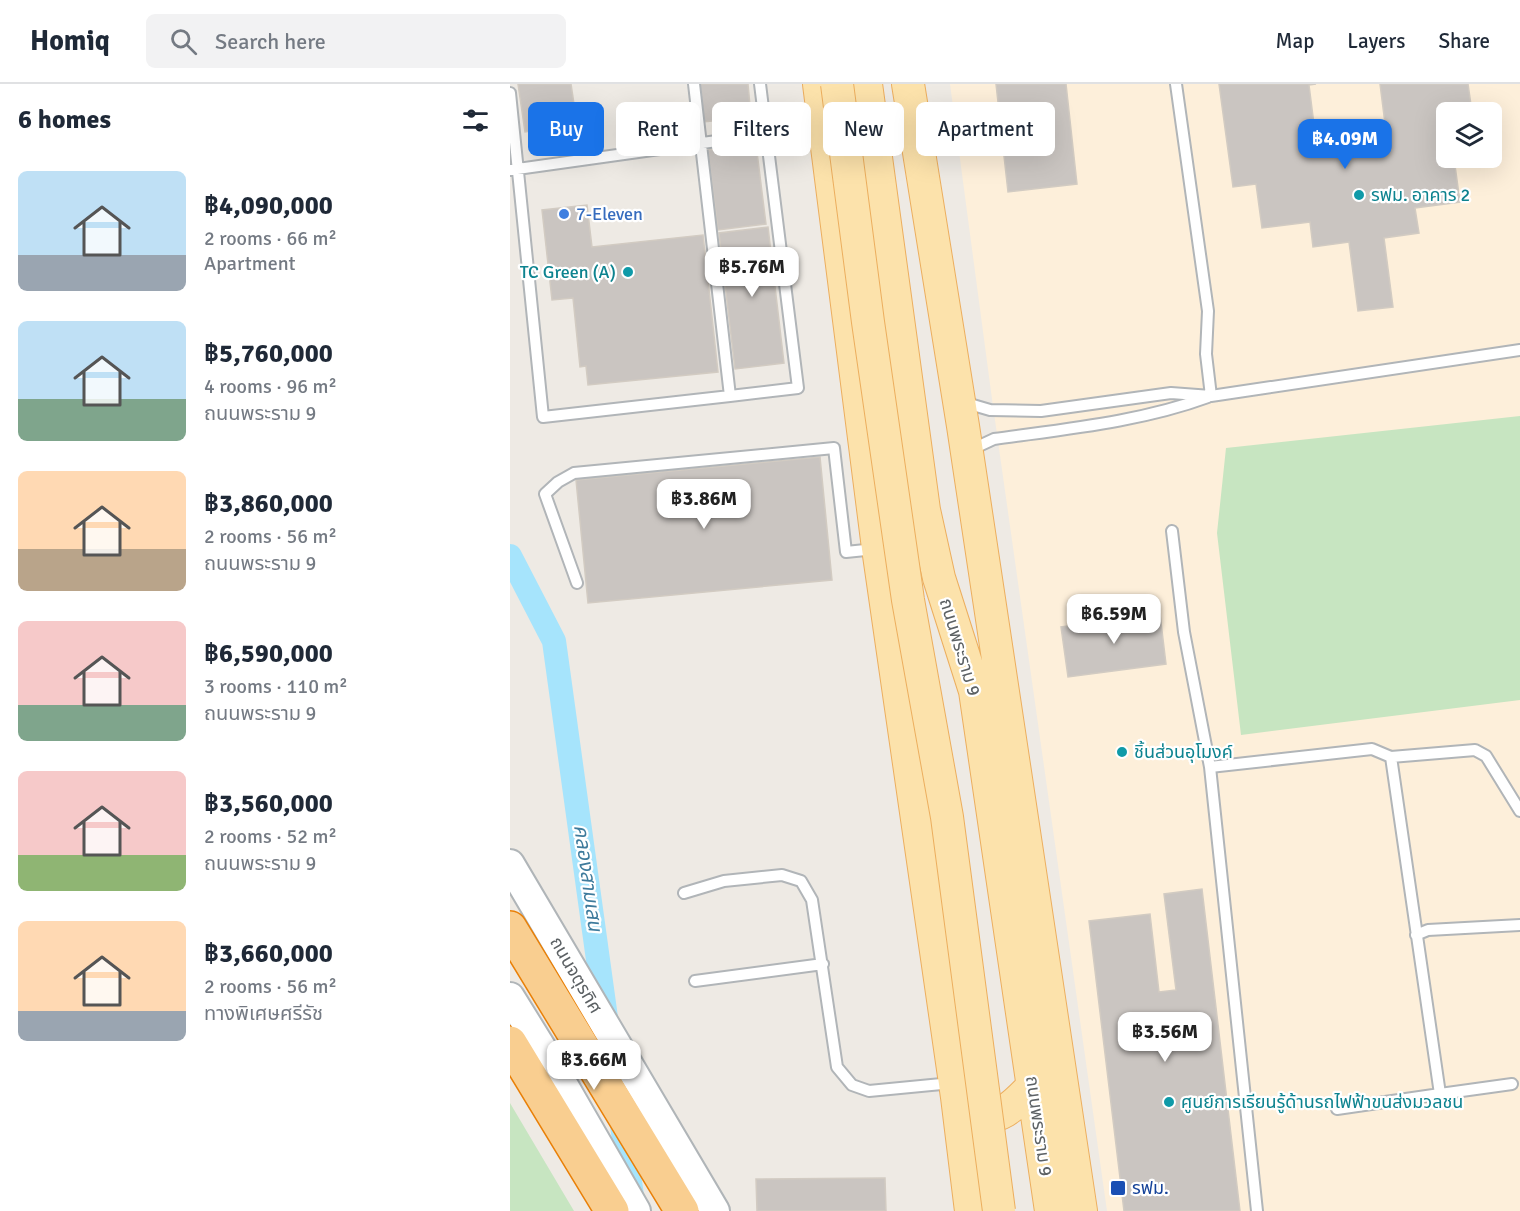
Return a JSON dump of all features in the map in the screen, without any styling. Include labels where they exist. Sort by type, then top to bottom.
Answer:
[{"type":"highway","points":[[510,928],[682,1211]]},
{"type":"highway","points":[[510,1042],[612,1211]]},
{"type":"main road","points":[[819,84],[823,110]]},
{"type":"main road","name":"ถนนพระราม 9","points":[[837,84],[908,600],[947,817],[999,1211]]},
{"type":"main road","name":"ถนนพระราม 9","points":[[866,84],[924,510],[939,578],[975,691],[1051,1211]]},
{"type":"main road","name":"ถนนพระราม 9","points":[[908,84],[968,461],[1081,1211]]},
{"type":"main road","points":[[829,156],[878,549],[972,1211]]},
{"type":"main road","points":[[923,187],[975,691]]},
{"type":"main road","name":"ถนนจตุรทิศ","points":[[510,864],[715,1211]]},
{"type":"main road","points":[[510,997],[636,1211]]},
{"type":"main road","points":[[956,1090],[975,1114],[995,1116],[1011,1108],[1033,1086]]},
{"type":"main road","points":[[964,1149],[980,1132],[995,1127],[1010,1128],[1041,1143]]},
{"type":"lane","points":[[694,84],[730,396]]},
{"type":"lane","points":[[760,84],[762,102]]},
{"type":"lane","points":[[1176,84],[1208,311],[1206,354],[1211,396]]},
{"type":"lane","points":[[510,93],[514,169],[543,417],[798,388],[769,156]]},
{"type":"lane","points":[[514,169],[712,142]]},
{"type":"lane","points":[[968,461],[979,446],[993,439],[1093,425],[1184,406],[1211,396],[1520,350]]},
{"type":"lane","points":[[957,393],[973,405],[990,410],[1010,411],[1041,411],[1171,393],[1211,396]]},
{"type":"lane","points":[[577,583],[545,494],[558,482],[574,473],[834,448],[846,552],[878,549]]},
{"type":"lane","points":[[1172,531],[1184,632],[1210,767],[1257,1211]]},
{"type":"lane","points":[[1210,767],[1372,749],[1391,757],[1475,750],[1486,756],[1520,811]]},
{"type":"lane","points":[[1391,757],[1440,1094]]},
{"type":"lane","points":[[684,893],[724,881],[782,876],[801,882],[812,900],[837,1067],[852,1084],[869,1091],[956,1090]]},
{"type":"lane","points":[[1416,935],[1428,930],[1520,925]]},
{"type":"lane","points":[[694,981],[823,964]]},
{"type":"lane","points":[[1337,1109],[1512,1084]]},
{"type":"shaded area","points":[[950,84],[1520,84],[1520,1211],[1107,1211],[960,156],[1055,156],[1055,102],[952,102]]},
{"type":"green space","points":[[1520,416],[1520,700],[1241,735],[1217,533],[1226,448]]},
{"type":"green space","points":[[510,1103],[574,1211],[510,1211]]},
{"type":"building","points":[[518,84],[571,84],[574,102],[528,102],[528,132],[525,132]]},
{"type":"building","points":[[699,84],[748,84],[750,102],[712,102],[712,121],[703,122]]},
{"type":"building","points":[[996,84],[1066,84],[1077,184],[1008,192],[1004,156],[1055,156],[1055,102],[998,102]]},
{"type":"building","name":"รฟม. อาคาร 2","points":[[1219,84],[1316,84],[1309,85],[1318,156],[1388,147],[1380,84],[1468,84],[1471,102],[1436,102],[1436,168],[1455,168],[1460,202],[1415,208],[1419,233],[1384,238],[1393,307],[1358,311],[1349,242],[1313,247],[1310,222],[1262,228],[1256,184],[1233,187]]},
{"type":"building","points":[[708,150],[712,150],[712,156],[758,156],[766,224],[718,230]]},
{"type":"building","name":"TC Green (A)","points":[[587,205],[592,247],[703,235],[718,372],[588,385],[586,366],[580,367],[573,298],[552,300],[542,210]]},
{"type":"building","points":[[768,227],[784,363],[735,369],[719,233]]},
{"type":"building","points":[[820,457],[832,580],[588,603],[576,480]]},
{"type":"building","points":[[1160,614],[1166,664],[1068,677],[1061,627]]},
{"type":"building","name":"ศูนย์การเรียนรู้ด้านรถไฟฟ้าขนส่งมวลชน","points":[[1202,889],[1240,1211],[1124,1211],[1089,921],[1150,914],[1159,992],[1176,990],[1164,894]]},
{"type":"building","points":[[885,1178],[886,1211],[757,1211],[756,1179]]},
{"type":"waterway","name":"คลองสามเสน","points":[[510,556],[554,641],[607,1025]]},
{"type":"waterway","name":"คลองสามเสน","points":[[621,1118],[633,1203]]},
{"type":"place","name":"รฟม. อาคาร 2","points":[[1359,195]]},
{"type":"place","name":"7-Eleven","points":[[564,214]]},
{"type":"place","name":"TC Green (A)","points":[[628,272]]},
{"type":"place","name":"ชิ้นส่วนอุโมงค์","points":[[1122,752]]},
{"type":"place","name":"ศูนย์การเรียนรู้ด้านรถไฟฟ้าขนส่งมวลชน","points":[[1169,1102]]},
{"type":"place","name":"รฟม.","points":[[1118,1188]]}]
